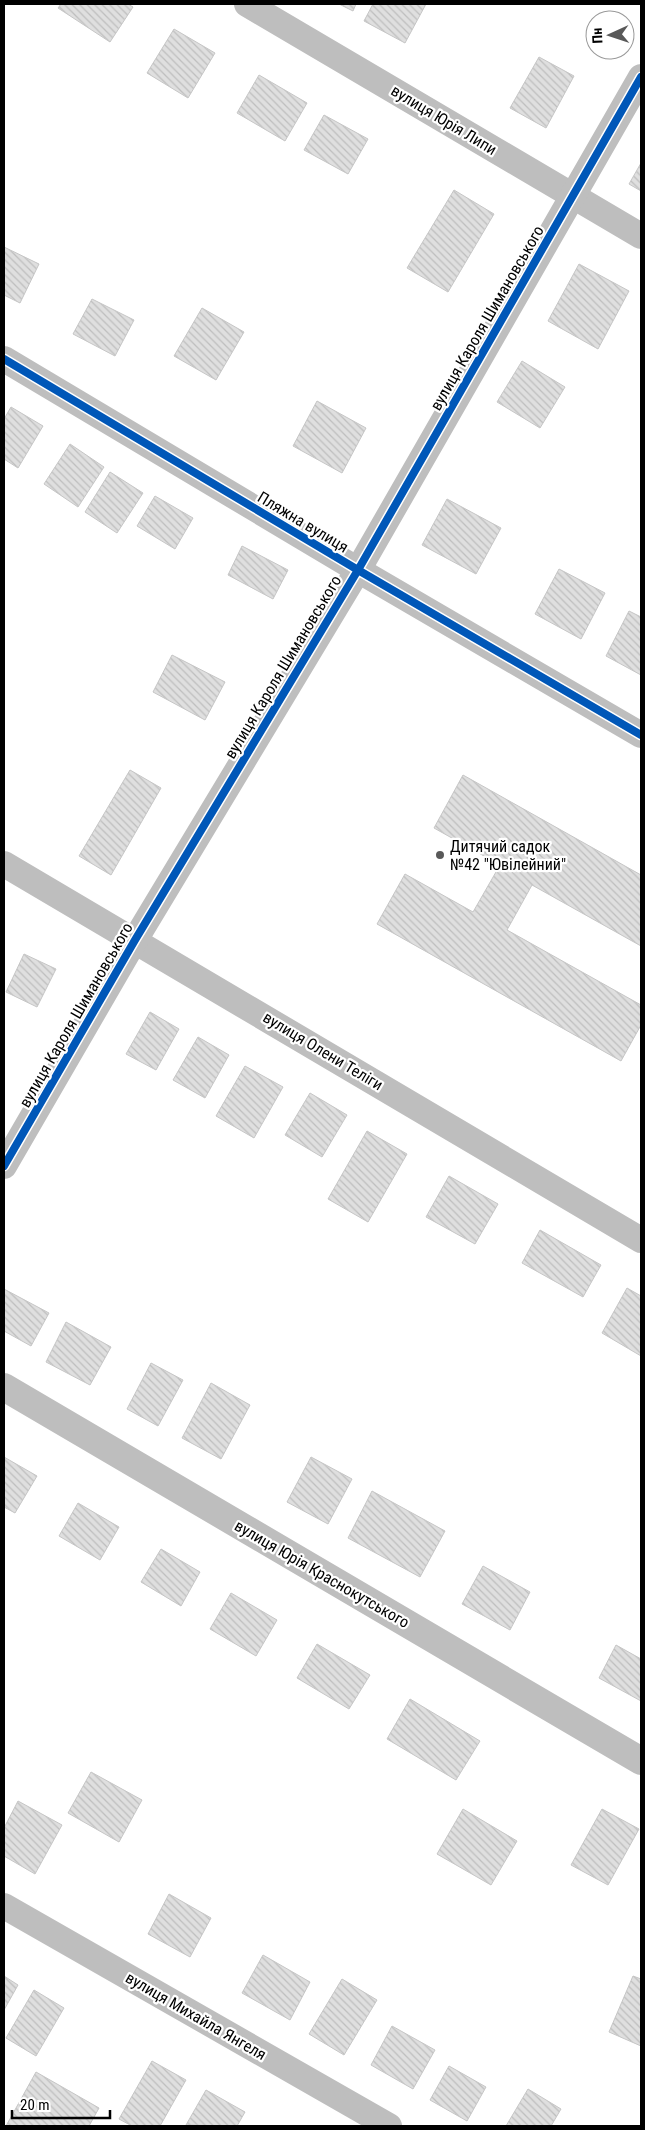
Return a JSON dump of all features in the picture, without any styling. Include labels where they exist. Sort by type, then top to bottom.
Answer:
[{"type":"street","name":"вулиця Юрія Липи","points":[[247,4],[641,236]]},
{"type":"street","name":"вулиця Кароля Шимановського","points":[[4,1166],[135,940],[358,570],[641,76]]},
{"type":"street","name":"Пляжна вулиця","points":[[4,359],[358,570],[641,735]]},
{"type":"street","name":"вулиця Олени Теліги","points":[[4,864],[641,1240]]},
{"type":"street","name":"вулиця Юрія Краснокутського","points":[[4,1387],[641,1761]]},
{"type":"street","name":"вулиця Михайла Янгеля","points":[[4,1906],[389,2126]]},
{"type":"building","points":[[61,4],[128,4],[133,7],[110,42],[58,8]]},
{"type":"building","points":[[339,4],[356,4],[353,11]]},
{"type":"building","points":[[373,4],[426,4],[405,43],[364,21]]},
{"type":"building","points":[[174,29],[215,53],[188,98],[147,73]]},
{"type":"building","points":[[539,57],[574,76],[546,128],[510,108]]},
{"type":"building","points":[[259,75],[307,103],[285,141],[237,113]]},
{"type":"building","points":[[324,115],[368,139],[348,174],[304,150]]},
{"type":"building","points":[[641,163],[641,191],[629,184]]},
{"type":"building","points":[[454,190],[494,214],[448,292],[407,268]]},
{"type":"building","points":[[4,247],[39,264],[20,303],[4,295]]},
{"type":"building","points":[[579,264],[629,291],[598,349],[548,321]]},
{"type":"building","points":[[92,299],[134,320],[115,356],[73,334]]},
{"type":"building","points":[[202,308],[244,332],[216,380],[174,356]]},
{"type":"building","points":[[522,361],[565,387],[540,428],[497,402]]},
{"type":"building","points":[[317,401],[366,428],[342,473],[293,446]]},
{"type":"building","points":[[11,407],[43,426],[18,468],[4,459],[4,419]]},
{"type":"building","points":[[70,444],[104,467],[78,507],[44,484]]},
{"type":"building","points":[[110,472],[143,493],[117,533],[85,512]]},
{"type":"building","points":[[155,496],[193,518],[175,549],[137,526]]},
{"type":"building","points":[[447,499],[501,528],[476,574],[422,545]]},
{"type":"building","points":[[242,546],[288,570],[273,599],[228,575]]},
{"type":"building","points":[[559,569],[605,593],[581,639],[535,614]]},
{"type":"building","points":[[629,611],[641,617],[641,675],[606,656]]},
{"type":"building","points":[[172,655],[225,682],[205,720],[153,692]]},
{"type":"building","points":[[130,770],[161,788],[111,875],[79,856]]},
{"type":"building","points":[[463,775],[641,875],[641,946],[532,885],[507,930],[641,1005],[641,1025],[621,1061],[377,924],[405,874],[473,912],[500,865],[434,828]]},
{"type":"building","points":[[24,954],[56,969],[37,1007],[6,992]]},
{"type":"building","points":[[150,1012],[179,1029],[156,1070],[126,1054]]},
{"type":"building","points":[[198,1037],[229,1055],[205,1098],[173,1080]]},
{"type":"building","points":[[245,1066],[283,1087],[254,1138],[216,1116]]},
{"type":"building","points":[[310,1093],[347,1115],[322,1157],[285,1135]]},
{"type":"building","points":[[367,1131],[407,1154],[368,1222],[328,1199]]},
{"type":"building","points":[[449,1176],[498,1204],[475,1244],[426,1217]]},
{"type":"building","points":[[540,1230],[601,1265],[583,1297],[522,1263]]},
{"type":"building","points":[[627,1288],[641,1296],[641,1356],[602,1333]]},
{"type":"building","points":[[4,1289],[49,1313],[31,1346],[4,1331]]},
{"type":"building","points":[[66,1322],[111,1347],[90,1385],[46,1362]]},
{"type":"building","points":[[151,1363],[183,1380],[158,1426],[127,1409]]},
{"type":"building","points":[[211,1383],[250,1405],[221,1459],[182,1438]]},
{"type":"building","points":[[4,1457],[37,1476],[15,1513],[4,1507]]},
{"type":"building","points":[[311,1457],[352,1479],[328,1524],[287,1502]]},
{"type":"building","points":[[372,1491],[445,1531],[420,1577],[348,1538]]},
{"type":"building","points":[[78,1503],[119,1527],[100,1560],[59,1536]]},
{"type":"building","points":[[161,1549],[200,1572],[181,1606],[141,1582]]},
{"type":"building","points":[[483,1566],[530,1592],[510,1630],[462,1604]]},
{"type":"building","points":[[231,1593],[277,1620],[256,1656],[210,1629]]},
{"type":"building","points":[[317,1644],[370,1675],[349,1709],[297,1678]]},
{"type":"building","points":[[616,1645],[641,1659],[641,1701],[599,1678]]},
{"type":"building","points":[[410,1699],[480,1741],[456,1780],[387,1739]]},
{"type":"building","points":[[91,1772],[142,1800],[119,1842],[68,1813]]},
{"type":"building","points":[[18,1801],[62,1825],[35,1874],[4,1856],[4,1828]]},
{"type":"building","points":[[463,1809],[517,1841],[491,1885],[437,1854]]},
{"type":"building","points":[[602,1809],[639,1829],[608,1885],[571,1865]]},
{"type":"building","points":[[169,1894],[211,1918],[190,1957],[148,1934]]},
{"type":"building","points":[[263,1955],[310,1982],[290,2020],[242,1993]]},
{"type":"building","points":[[4,1976],[18,1985],[4,2010]]},
{"type":"building","points":[[633,1976],[641,1979],[641,2046],[609,2032]]},
{"type":"building","points":[[342,1979],[377,2000],[344,2055],[309,2034]]},
{"type":"building","points":[[34,1990],[64,2008],[36,2056],[6,2038]]},
{"type":"building","points":[[392,2026],[435,2050],[413,2089],[371,2065]]},
{"type":"building","points":[[152,2061],[186,2080],[160,2126],[132,2126],[119,2119]]},
{"type":"building","points":[[449,2066],[486,2087],[467,2121],[430,2100]]},
{"type":"building","points":[[36,2072],[99,2108],[89,2126],[6,2126]]},
{"type":"building","points":[[528,2089],[561,2109],[551,2126],[506,2126]]},
{"type":"building","points":[[206,2090],[245,2112],[237,2126],[186,2125]]},
{"type":"cycle path","points":[[4,1166],[135,940],[358,570],[641,77]]},
{"type":"cycle path","points":[[4,359],[358,570],[641,735]]},
{"type":"place","name":"Дитячий садок №42 \"Ювілейний\"","points":[[440,855]]}]
